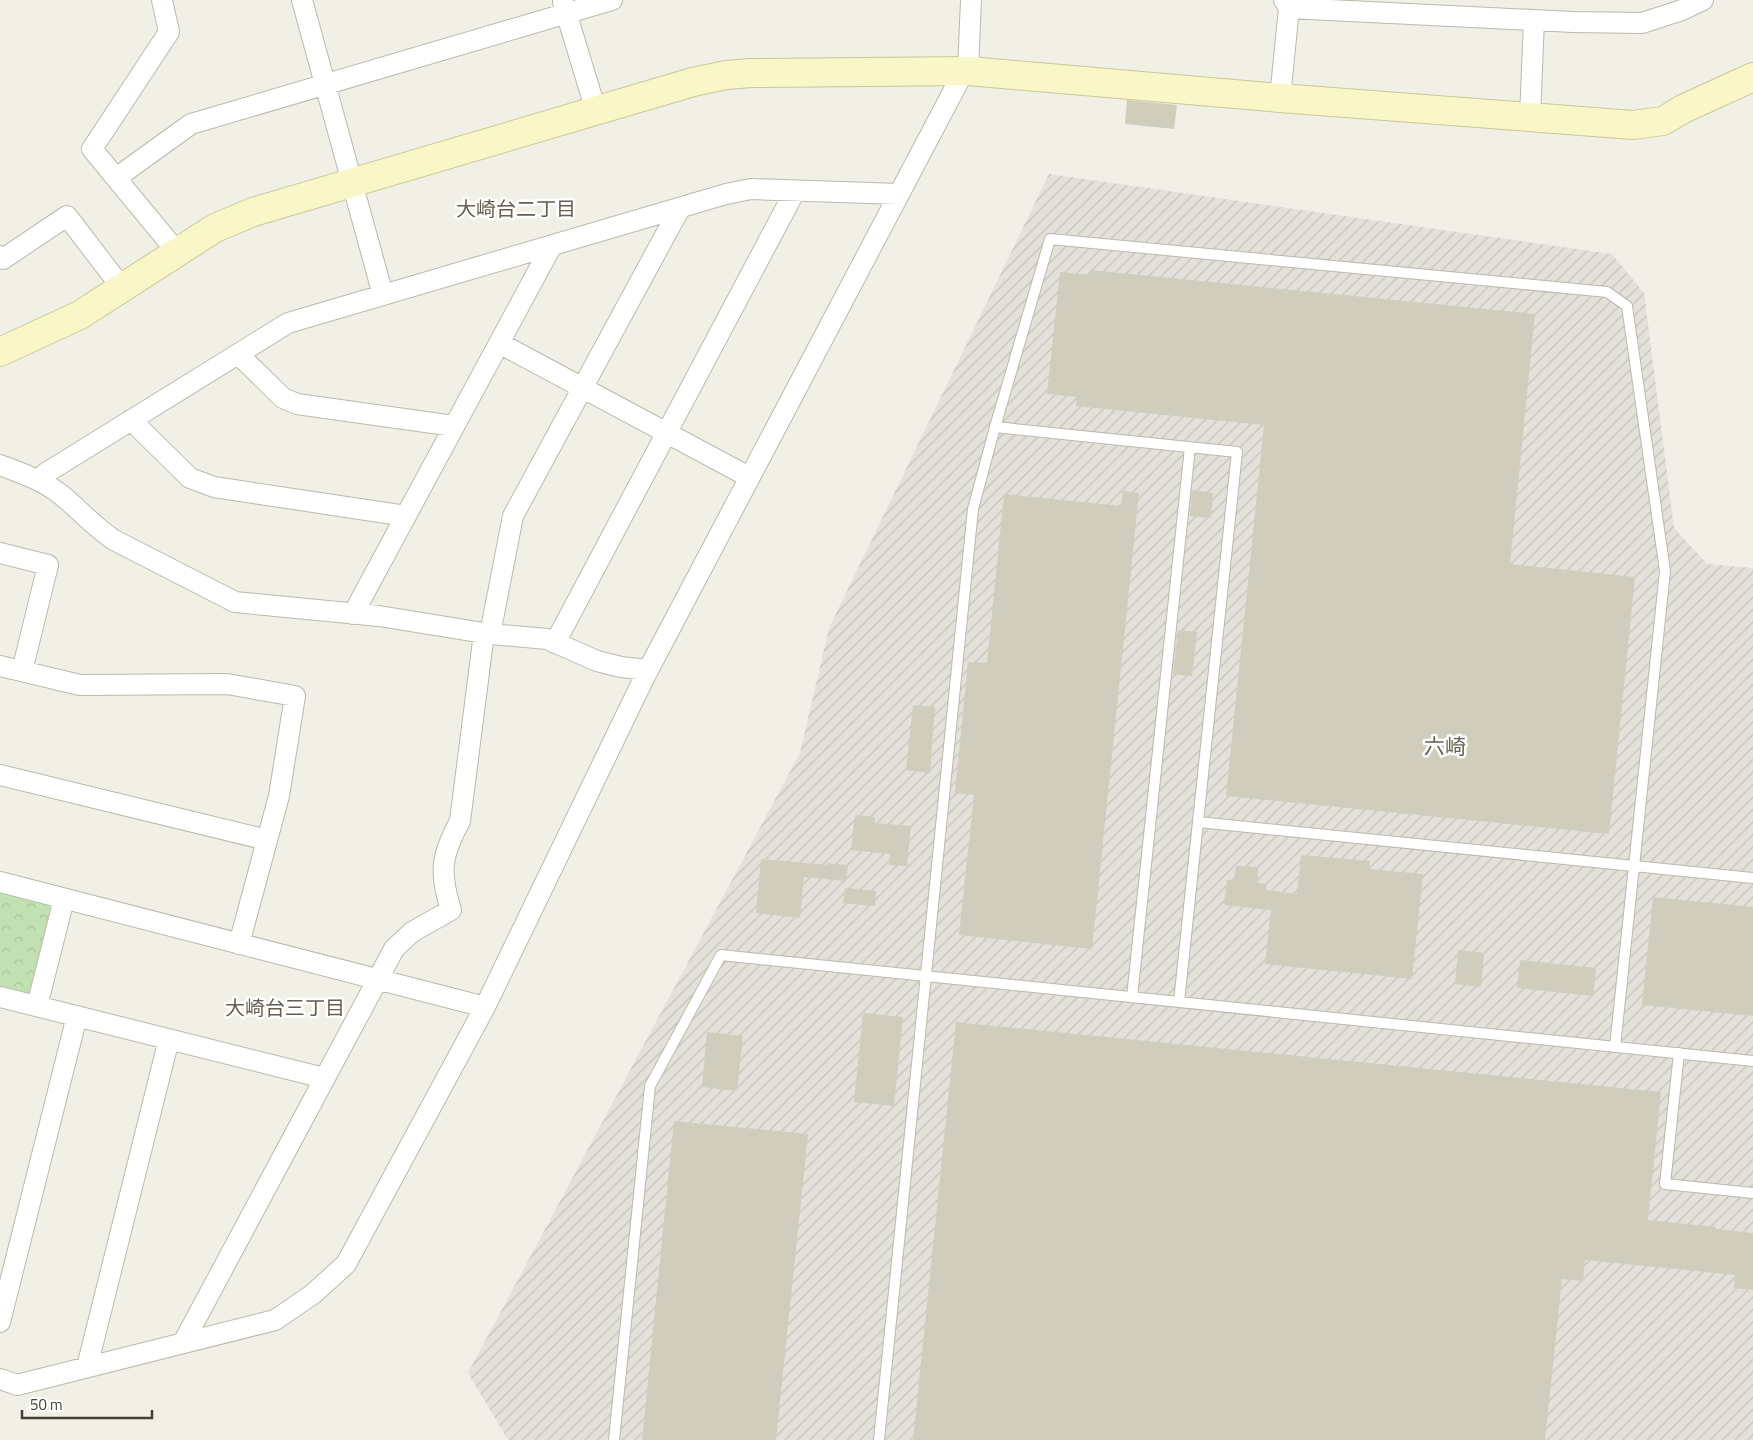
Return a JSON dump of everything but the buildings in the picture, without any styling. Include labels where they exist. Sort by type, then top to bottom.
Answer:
[{"type":"street","points":[[162,0],[169,32],[92,148],[177,252]]},
{"type":"street","points":[[302,0],[383,295]]},
{"type":"street","points":[[116,178],[191,124],[325,85],[565,7],[612,0]]},
{"type":"street","points":[[0,1379],[17,1385],[275,1320],[313,1294],[346,1264],[485,1007],[648,670],[899,194],[966,71],[970,0]]},
{"type":"street","points":[[1280,98],[1286,4],[1534,20],[1642,23],[1682,10],[1703,0]]},
{"type":"street","points":[[565,7],[596,110]]},
{"type":"street","points":[[1530,117],[1534,20]]},
{"type":"street","points":[[0,352],[80,316],[214,228],[253,212],[596,110],[693,82],[726,75],[751,73],[966,71],[1280,98],[1633,125],[1663,121],[1753,76]]},
{"type":"street","points":[[38,480],[46,473],[288,323],[726,194],[751,189],[899,194]]},
{"type":"street","points":[[555,642],[795,191]]},
{"type":"street","points":[[182,1343],[394,949],[412,932],[451,910],[444,888],[442,866],[450,840],[460,821],[487,634],[513,516],[680,208]]},
{"type":"street","points":[[0,256],[3,259],[67,216],[122,288]]},
{"type":"street","points":[[353,614],[552,245]]},
{"type":"street","points":[[499,343],[749,477]]},
{"type":"street","points":[[238,354],[283,398],[297,404],[454,426]]},
{"type":"street","points":[[131,420],[190,478],[214,487],[406,516]]},
{"type":"street","points":[[0,465],[38,480],[60,494],[96,528],[114,540],[235,602],[353,614],[487,634],[547,639],[597,661],[621,667],[648,670]]},
{"type":"street","points":[[0,553],[48,565],[22,672]]},
{"type":"street","points":[[0,666],[80,685],[227,684],[295,696],[279,796],[239,944]]},
{"type":"street","points":[[0,775],[267,840]]},
{"type":"street","points":[[0,882],[485,1007]]},
{"type":"street","points":[[36,1006],[64,899]]},
{"type":"street","points":[[0,997],[324,1078]]},
{"type":"street","points":[[0,1322],[77,1016]]},
{"type":"street","points":[[87,1367],[169,1039]]},
{"type":"lane","points":[[879,1440],[973,510],[994,427],[1050,239],[1607,292],[1627,306],[1665,571],[1615,1046]]},
{"type":"lane","points":[[994,427],[1237,452],[1179,1002]]},
{"type":"lane","points":[[1132,997],[1190,447]]},
{"type":"lane","points":[[1198,822],[1753,878]]},
{"type":"lane","points":[[614,1440],[650,1086],[722,955],[1753,1061]]},
{"type":"lane","points":[[1679,1053],[1665,1184],[1753,1193]]},
{"type":"shaded area","points":[[1049,174],[1612,254],[1644,293],[1674,528],[1707,564],[1753,568],[1753,1440],[508,1440],[468,1373],[800,753],[829,628]]},
{"type":"green space","points":[[0,893],[49,905],[54,912],[36,991],[19,997],[0,992]]},
{"type":"district","name":"大崎台二丁目","points":[[516,208]]},
{"type":"district","name":"六崎","points":[[1445,746]]},
{"type":"district","name":"大崎台三丁目","points":[[285,1007]]}]
